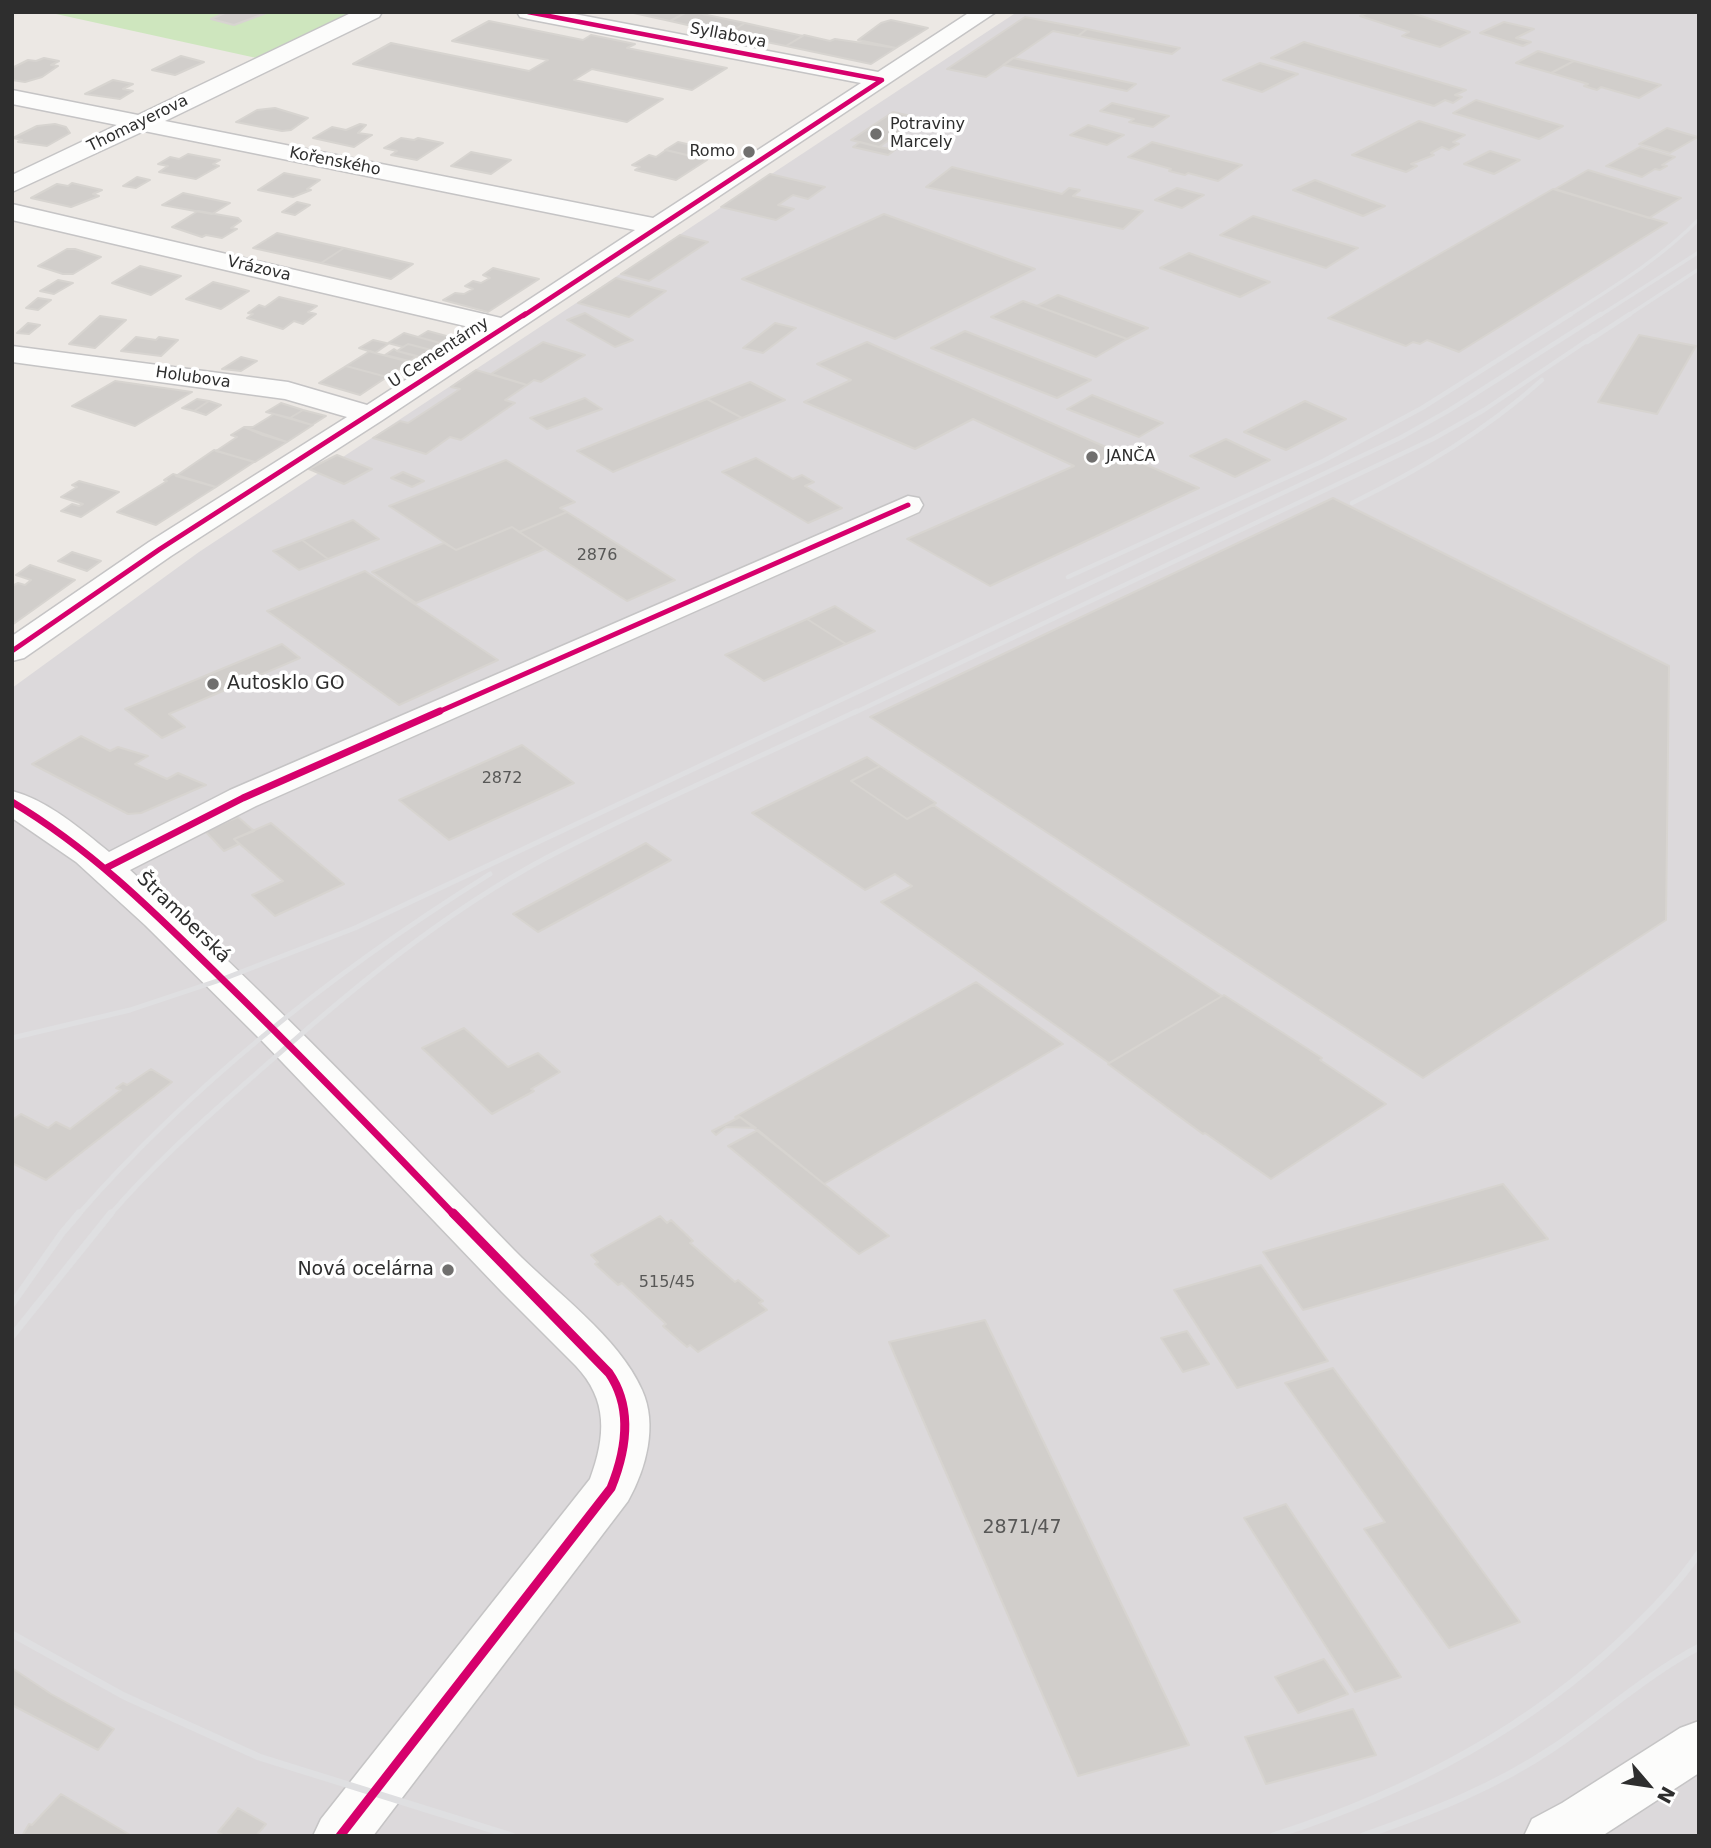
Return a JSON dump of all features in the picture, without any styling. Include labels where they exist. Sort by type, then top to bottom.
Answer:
[{"type":"street","name":"Thomayerova","points":[[12,185],[371,12]]},
{"type":"street","name":"Syllabova","points":[[528,12],[882,80]]},
{"type":"street","name":"U Cementárny","points":[[12,651],[160,549],[371,415],[980,13]]},
{"type":"street","name":"Kořenského","points":[[12,97],[657,227]]},
{"type":"street","name":"Vrázova","points":[[12,212],[505,327]]},
{"type":"street","name":"Holubova","points":[[12,354],[288,391],[371,415]]},
{"type":"street","points":[[106,868],[243,798],[908,505]]},
{"type":"street","name":"Štramberská","points":[[12,802],[72,840],[106,868],[288,1044],[588,1350],[615,1381],[623,1410],[624,1443],[621,1461],[611,1488],[340,1836]]},
{"type":"street","points":[[1550,1836],[1581,1821],[1699,1744]]},
{"type":"shaded area","points":[[1017,12],[1699,12],[1699,1836],[12,1836],[12,688],[199,552]]},
{"type":"green space","points":[[47,12],[355,12],[261,59]]},
{"type":"building","points":[[227,12],[269,12],[234,25],[211,19]]},
{"type":"building","points":[[629,12],[687,12],[670,21]]},
{"type":"building","points":[[687,12],[745,23],[727,34],[670,21]]},
{"type":"building","points":[[1369,12],[1412,13],[1470,32],[1440,47],[1402,36],[1409,32],[1360,16]]},
{"type":"building","points":[[1025,17],[1087,29],[1078,36],[1053,31],[986,77],[947,69]]},
{"type":"building","points":[[891,20],[928,28],[896,48],[858,40],[881,23]]},
{"type":"building","points":[[489,21],[583,40],[591,35],[635,44],[627,48],[727,68],[692,90],[592,69],[574,80],[663,99],[627,122],[353,64],[391,43],[529,71],[548,60],[452,41]]},
{"type":"building","points":[[1504,22],[1534,29],[1516,38],[1531,42],[1523,46],[1480,33]]},
{"type":"building","points":[[745,23],[803,36],[786,46],[727,34]]},
{"type":"building","points":[[1087,29],[1180,48],[1172,54],[1078,36]]},
{"type":"building","points":[[804,35],[830,41],[835,39],[896,48],[871,64],[786,46]]},
{"type":"building","points":[[1304,42],[1466,90],[1455,95],[1462,97],[1453,103],[1445,100],[1434,106],[1271,58]]},
{"type":"building","points":[[1538,51],[1574,61],[1551,73],[1516,63]]},
{"type":"building","points":[[181,56],[204,62],[175,75],[152,70]]},
{"type":"building","points":[[44,58],[59,61],[51,65],[58,66],[42,77],[25,82],[12,80],[12,68],[28,60]]},
{"type":"building","points":[[1013,58],[1136,84],[1127,91],[1003,65]]},
{"type":"building","points":[[1574,61],[1661,85],[1639,98],[1601,87],[1597,90],[1584,86],[1588,84],[1551,73]]},
{"type":"building","points":[[1260,63],[1298,74],[1262,92],[1223,80]]},
{"type":"building","points":[[113,80],[133,84],[123,89],[133,91],[120,99],[85,94]]},
{"type":"building","points":[[1476,100],[1563,126],[1539,139],[1453,113]]},
{"type":"building","points":[[1112,103],[1169,116],[1153,127],[1129,122],[1134,119],[1100,111]]},
{"type":"building","points":[[275,108],[308,118],[291,130],[282,131],[236,122],[257,110]]},
{"type":"building","points":[[893,112],[920,118],[879,147],[851,140]]},
{"type":"building","points":[[1419,121],[1465,135],[1453,142],[1459,144],[1449,150],[1442,147],[1431,153],[1434,155],[1411,164],[1417,166],[1406,172],[1352,155]]},
{"type":"building","points":[[55,124],[66,127],[70,133],[47,146],[18,142],[22,140],[13,138],[37,126]]},
{"type":"building","points":[[360,124],[366,125],[358,133],[372,135],[354,147],[313,138],[332,127],[346,130]]},
{"type":"building","points":[[1088,125],[1124,135],[1107,145],[1070,135]]},
{"type":"building","points":[[1667,128],[1698,137],[1670,153],[1639,144]]},
{"type":"building","points":[[401,138],[443,143],[417,160],[391,155],[397,151],[384,148]]},
{"type":"building","points":[[678,142],[718,151],[705,159],[665,150]]},
{"type":"building","points":[[860,142],[895,150],[888,155],[853,147]]},
{"type":"building","points":[[1152,142],[1242,165],[1218,181],[1169,171],[1171,169],[1128,157]]},
{"type":"building","points":[[1640,147],[1675,157],[1662,165],[1667,166],[1642,177],[1606,166]]},
{"type":"building","points":[[666,150],[707,160],[676,180],[635,170],[640,167],[632,165],[649,155],[656,157]]},
{"type":"building","points":[[1490,151],[1520,160],[1494,174],[1464,164]]},
{"type":"building","points":[[471,152],[511,160],[491,174],[451,166]]},
{"type":"building","points":[[188,154],[220,160],[213,164],[219,166],[196,179],[159,172],[168,166],[158,164],[170,157],[179,159]]},
{"type":"building","points":[[952,167],[1062,194],[1069,188],[1080,190],[1073,196],[1143,211],[1123,229],[926,187]]},
{"type":"building","points":[[1588,170],[1681,198],[1649,218],[1555,189]]},
{"type":"building","points":[[284,173],[320,180],[307,189],[311,190],[293,197],[258,190]]},
{"type":"building","points":[[770,174],[825,187],[808,199],[793,195],[778,205],[794,209],[776,220],[721,207]]},
{"type":"building","points":[[137,177],[150,180],[136,188],[123,186]]},
{"type":"building","points":[[1315,180],[1385,206],[1363,216],[1293,190]]},
{"type":"building","points":[[72,183],[102,190],[93,194],[99,196],[71,207],[31,198],[57,184],[68,186]]},
{"type":"building","points":[[1177,188],[1204,195],[1182,208],[1155,200]]},
{"type":"building","points":[[1553,189],[1667,223],[1459,352],[1427,340],[1406,346],[1328,318]]},
{"type":"building","points":[[183,193],[230,203],[212,214],[162,205]]},
{"type":"building","points":[[297,202],[310,205],[295,215],[282,212]]},
{"type":"building","points":[[198,211],[238,218],[241,221],[231,228],[237,229],[222,238],[206,235],[202,237],[172,227]]},
{"type":"building","points":[[884,214],[1035,269],[895,339],[742,279]]},
{"type":"building","points":[[1253,216],[1358,248],[1326,268],[1220,235]]},
{"type":"building","points":[[277,233],[344,248],[321,263],[253,248]]},
{"type":"building","points":[[680,235],[708,242],[649,281],[621,274]]},
{"type":"building","points":[[344,248],[413,264],[391,279],[321,263]]},
{"type":"building","points":[[67,249],[101,257],[73,274],[63,274],[38,266]]},
{"type":"building","points":[[1189,253],[1270,282],[1240,297],[1160,268]]},
{"type":"building","points":[[140,266],[181,276],[151,295],[112,283]]},
{"type":"building","points":[[493,268],[539,279],[488,312],[443,300],[455,293],[464,294],[473,289],[465,286],[473,281],[481,283],[490,278],[483,275]]},
{"type":"building","points":[[616,278],[666,291],[629,317],[578,303]]},
{"type":"building","points":[[58,280],[73,283],[54,294],[40,291]]},
{"type":"building","points":[[213,282],[249,291],[221,309],[186,299]]},
{"type":"building","points":[[1058,295],[1148,328],[1127,339],[1037,306]]},
{"type":"building","points":[[279,297],[317,306],[308,312],[316,314],[303,324],[294,321],[283,329],[247,318],[253,314],[248,313],[259,305],[265,307]]},
{"type":"building","points":[[38,298],[51,300],[38,310],[26,308]]},
{"type":"building","points":[[1023,301],[1127,339],[1096,357],[991,317]]},
{"type":"building","points":[[585,313],[633,340],[615,347],[567,320]]},
{"type":"building","points":[[100,316],[126,320],[95,348],[69,344]]},
{"type":"building","points":[[28,323],[40,325],[29,334],[17,333]]},
{"type":"building","points":[[775,323],[796,328],[763,353],[743,348]]},
{"type":"building","points":[[428,331],[450,337],[440,343],[418,337]]},
{"type":"building","points":[[965,331],[1091,380],[1057,398],[931,348]]},
{"type":"building","points":[[404,333],[440,343],[431,350],[408,344],[403,347],[388,343]]},
{"type":"building","points":[[1639,335],[1696,346],[1657,414],[1598,402]]},
{"type":"building","points":[[136,337],[178,340],[161,356],[121,351]]},
{"type":"building","points":[[373,340],[388,344],[375,353],[359,348]]},
{"type":"building","points":[[543,342],[585,355],[541,382],[534,380],[527,385],[491,374]]},
{"type":"building","name":"JANČA","points":[[867,342],[1199,488],[990,586],[907,539],[1074,466],[973,419],[915,449],[804,402],[851,380],[817,364]]},
{"type":"building","points":[[408,344],[431,350],[419,357],[397,351]]},
{"type":"building","points":[[394,349],[417,356],[409,361],[385,355]]},
{"type":"building","points":[[370,351],[410,362],[387,377],[346,366]]},
{"type":"building","points":[[241,357],[257,361],[241,371],[222,369]]},
{"type":"building","points":[[346,366],[387,377],[360,395],[319,383]]},
{"type":"building","points":[[476,370],[527,385],[505,400],[515,403],[461,440],[450,437],[426,454],[373,438],[400,421],[408,423],[460,389],[451,387]]},
{"type":"building","points":[[115,381],[192,392],[135,426],[72,406]]},
{"type":"building","points":[[750,382],[785,400],[742,418],[707,399]]},
{"type":"building","points":[[1092,395],[1163,423],[1139,437],[1067,409]]},
{"type":"building","points":[[585,398],[602,409],[547,429],[530,418]]},
{"type":"building","points":[[197,399],[209,401],[194,411],[182,408]]},
{"type":"building","points":[[707,399],[742,418],[613,472],[577,451]]},
{"type":"building","points":[[209,401],[221,405],[206,415],[194,411]]},
{"type":"building","points":[[1305,401],[1346,419],[1286,450],[1244,432]]},
{"type":"building","points":[[281,403],[303,410],[290,418],[266,412]]},
{"type":"building","points":[[303,410],[326,416],[312,425],[290,418]]},
{"type":"building","points":[[274,414],[313,425],[287,442],[244,427],[253,427]]},
{"type":"building","points":[[244,427],[287,442],[255,462],[216,451],[237,437],[231,435]]},
{"type":"building","points":[[1226,439],[1270,460],[1235,477],[1190,456]]},
{"type":"building","points":[[214,450],[254,462],[216,487],[176,476]]},
{"type":"building","points":[[337,455],[372,469],[344,484],[309,469]]},
{"type":"building","points":[[756,458],[793,479],[802,475],[814,482],[805,486],[842,508],[808,523],[722,472]]},
{"type":"building","points":[[506,460],[575,502],[560,508],[567,512],[519,532],[512,527],[456,550],[389,506]]},
{"type":"building","points":[[403,472],[424,481],[412,487],[391,478]]},
{"type":"building","points":[[173,474],[216,487],[156,525],[117,512],[167,481],[164,480]]},
{"type":"building","points":[[79,481],[119,492],[81,517],[61,511],[72,504],[83,504],[61,497],[77,487],[72,485]]},
{"type":"building","points":[[1333,498],[1669,666],[1666,920],[1423,1078],[870,717]]},
{"type":"building","points":[[567,512],[675,580],[627,601],[519,532]]},
{"type":"building","points":[[353,520],[379,539],[328,559],[302,540]]},
{"type":"building","points":[[512,527],[545,549],[416,603],[372,572],[444,543],[456,550]]},
{"type":"building","points":[[302,540],[328,559],[299,570],[273,551]]},
{"type":"building","points":[[72,552],[101,561],[87,571],[58,561]]},
{"type":"building","points":[[30,565],[75,580],[12,625],[12,586],[18,583],[25,585],[31,580],[16,575]]},
{"type":"building","points":[[365,571],[498,660],[399,705],[267,611]]},
{"type":"building","points":[[835,606],[875,631],[846,644],[807,619]]},
{"type":"building","points":[[807,619],[846,644],[764,681],[725,655]]},
{"type":"building","name":"Autosklo GO","points":[[282,644],[300,658],[169,714],[185,727],[162,738],[125,709]]},
{"type":"building","points":[[81,736],[110,751],[118,747],[148,756],[135,764],[167,779],[178,773],[206,785],[141,813],[128,814],[32,764]]},
{"type":"building","points":[[522,745],[574,783],[449,840],[399,800]]},
{"type":"building","points":[[867,757],[880,766],[851,781],[907,819],[933,805],[1222,996],[1109,1063],[881,902],[912,886],[895,874],[865,890],[752,813]]},
{"type":"building","points":[[880,766],[936,803],[907,819],[851,781]]},
{"type":"building","points":[[238,817],[254,831],[234,839],[239,844],[224,851],[205,831]]},
{"type":"building","points":[[271,823],[344,884],[275,916],[252,895],[283,881],[234,839]]},
{"type":"building","points":[[646,843],[671,860],[538,932],[513,914]]},
{"type":"building","points":[[976,982],[1063,1044],[824,1184],[740,1117],[735,1117]]},
{"type":"building","points":[[1224,995],[1322,1058],[1320,1060],[1386,1104],[1271,1179],[1203,1134],[1108,1064]]},
{"type":"building","points":[[464,1028],[508,1067],[538,1053],[560,1072],[531,1089],[534,1091],[492,1114],[422,1048]]},
{"type":"building","points":[[151,1069],[172,1082],[46,1180],[12,1163],[12,1120],[21,1114],[48,1128],[56,1122],[70,1129],[121,1090],[116,1088],[123,1083],[127,1085]]},
{"type":"building","points":[[740,1117],[756,1128],[726,1127],[716,1135],[712,1131]]},
{"type":"building","points":[[758,1130],[889,1236],[859,1254],[728,1146]]},
{"type":"building","points":[[1503,1184],[1548,1239],[1303,1310],[1263,1252]]},
{"type":"building","points":[[660,1216],[667,1223],[671,1220],[693,1241],[690,1243],[735,1282],[738,1280],[763,1301],[759,1303],[767,1310],[698,1352],[690,1345],[687,1347],[622,1283],[618,1285],[595,1264],[598,1262],[591,1255]]},
{"type":"building","points":[[1261,1265],[1328,1361],[1237,1388],[1174,1290]]},
{"type":"building","points":[[985,1320],[1189,1745],[1078,1776],[889,1342]]},
{"type":"building","points":[[1187,1331],[1209,1364],[1183,1372],[1161,1338]]},
{"type":"building","points":[[1333,1368],[1520,1622],[1449,1648],[1364,1529],[1385,1522],[1285,1383]]},
{"type":"building","points":[[1286,1504],[1401,1677],[1355,1692],[1244,1518]]},
{"type":"building","points":[[1324,1659],[1348,1694],[1298,1713],[1275,1677]]},
{"type":"building","points":[[12,1668],[51,1694],[114,1729],[98,1750],[12,1705]]},
{"type":"building","points":[[1353,1709],[1376,1755],[1266,1784],[1245,1737]]},
{"type":"building","points":[[61,1794],[132,1836],[22,1836],[29,1824],[32,1825]]},
{"type":"building","points":[[238,1808],[266,1824],[256,1836],[225,1836],[218,1832]]},
{"type":"railway","points":[[1568,316],[1653,259],[1699,219]]},
{"type":"railway","points":[[1599,316],[1699,252]]},
{"type":"railway","points":[[1627,316],[1699,269]]},
{"type":"railway","points":[[1068,577],[1323,461],[1422,408],[1571,314]]},
{"type":"railway","points":[[813,713],[1400,438],[1448,411],[1601,314]]},
{"type":"railway","points":[[1587,342],[1630,314]]},
{"type":"railway","points":[[854,713],[1433,439],[1484,410],[1594,336]]},
{"type":"railway","points":[[1352,503],[1451,448],[1498,416],[1542,380]]},
{"type":"railway","points":[[12,1038],[130,1010],[223,979],[355,928],[817,711]]},
{"type":"railway","points":[[110,1215],[185,1137],[299,1036],[435,927],[508,880],[584,838],[857,711]]},
{"type":"railway","points":[[78,1215],[170,1118],[271,1030],[378,948],[490,874]]},
{"type":"railway","points":[[12,1304],[79,1213]]},
{"type":"railway","points":[[12,1336],[111,1213]]},
{"type":"railway","points":[[1273,1836],[1369,1801],[1416,1780],[1504,1730],[1546,1702],[1625,1636],[1673,1586],[1699,1553]]},
{"type":"railway","points":[[12,1634],[124,1696],[259,1757],[512,1836]]},
{"type":"railway","points":[[1363,1836],[1437,1808],[1508,1775],[1553,1748],[1661,1670],[1699,1647]]},
{"type":"cycle path","points":[[528,12],[882,80]]},
{"type":"cycle path","points":[[12,651],[160,549],[371,415],[882,80]]},
{"type":"cycle path","points":[[106,868],[243,798],[908,505]]},
{"type":"cycle path","points":[[12,802],[89,854],[181,938],[592,1354],[609,1373],[620,1392],[624,1406],[625,1434],[620,1462],[611,1488],[340,1836]]},
{"type":"place","name":"Potraviny Marcely","points":[[876,134]]},
{"type":"place","name":"Romo","points":[[749,152]]},
{"type":"place","name":"JANČA","points":[[1092,457]]},
{"type":"place","name":"Autosklo GO","points":[[213,684]]},
{"type":"place","name":"Nová ocelárna","points":[[448,1270]]}]
